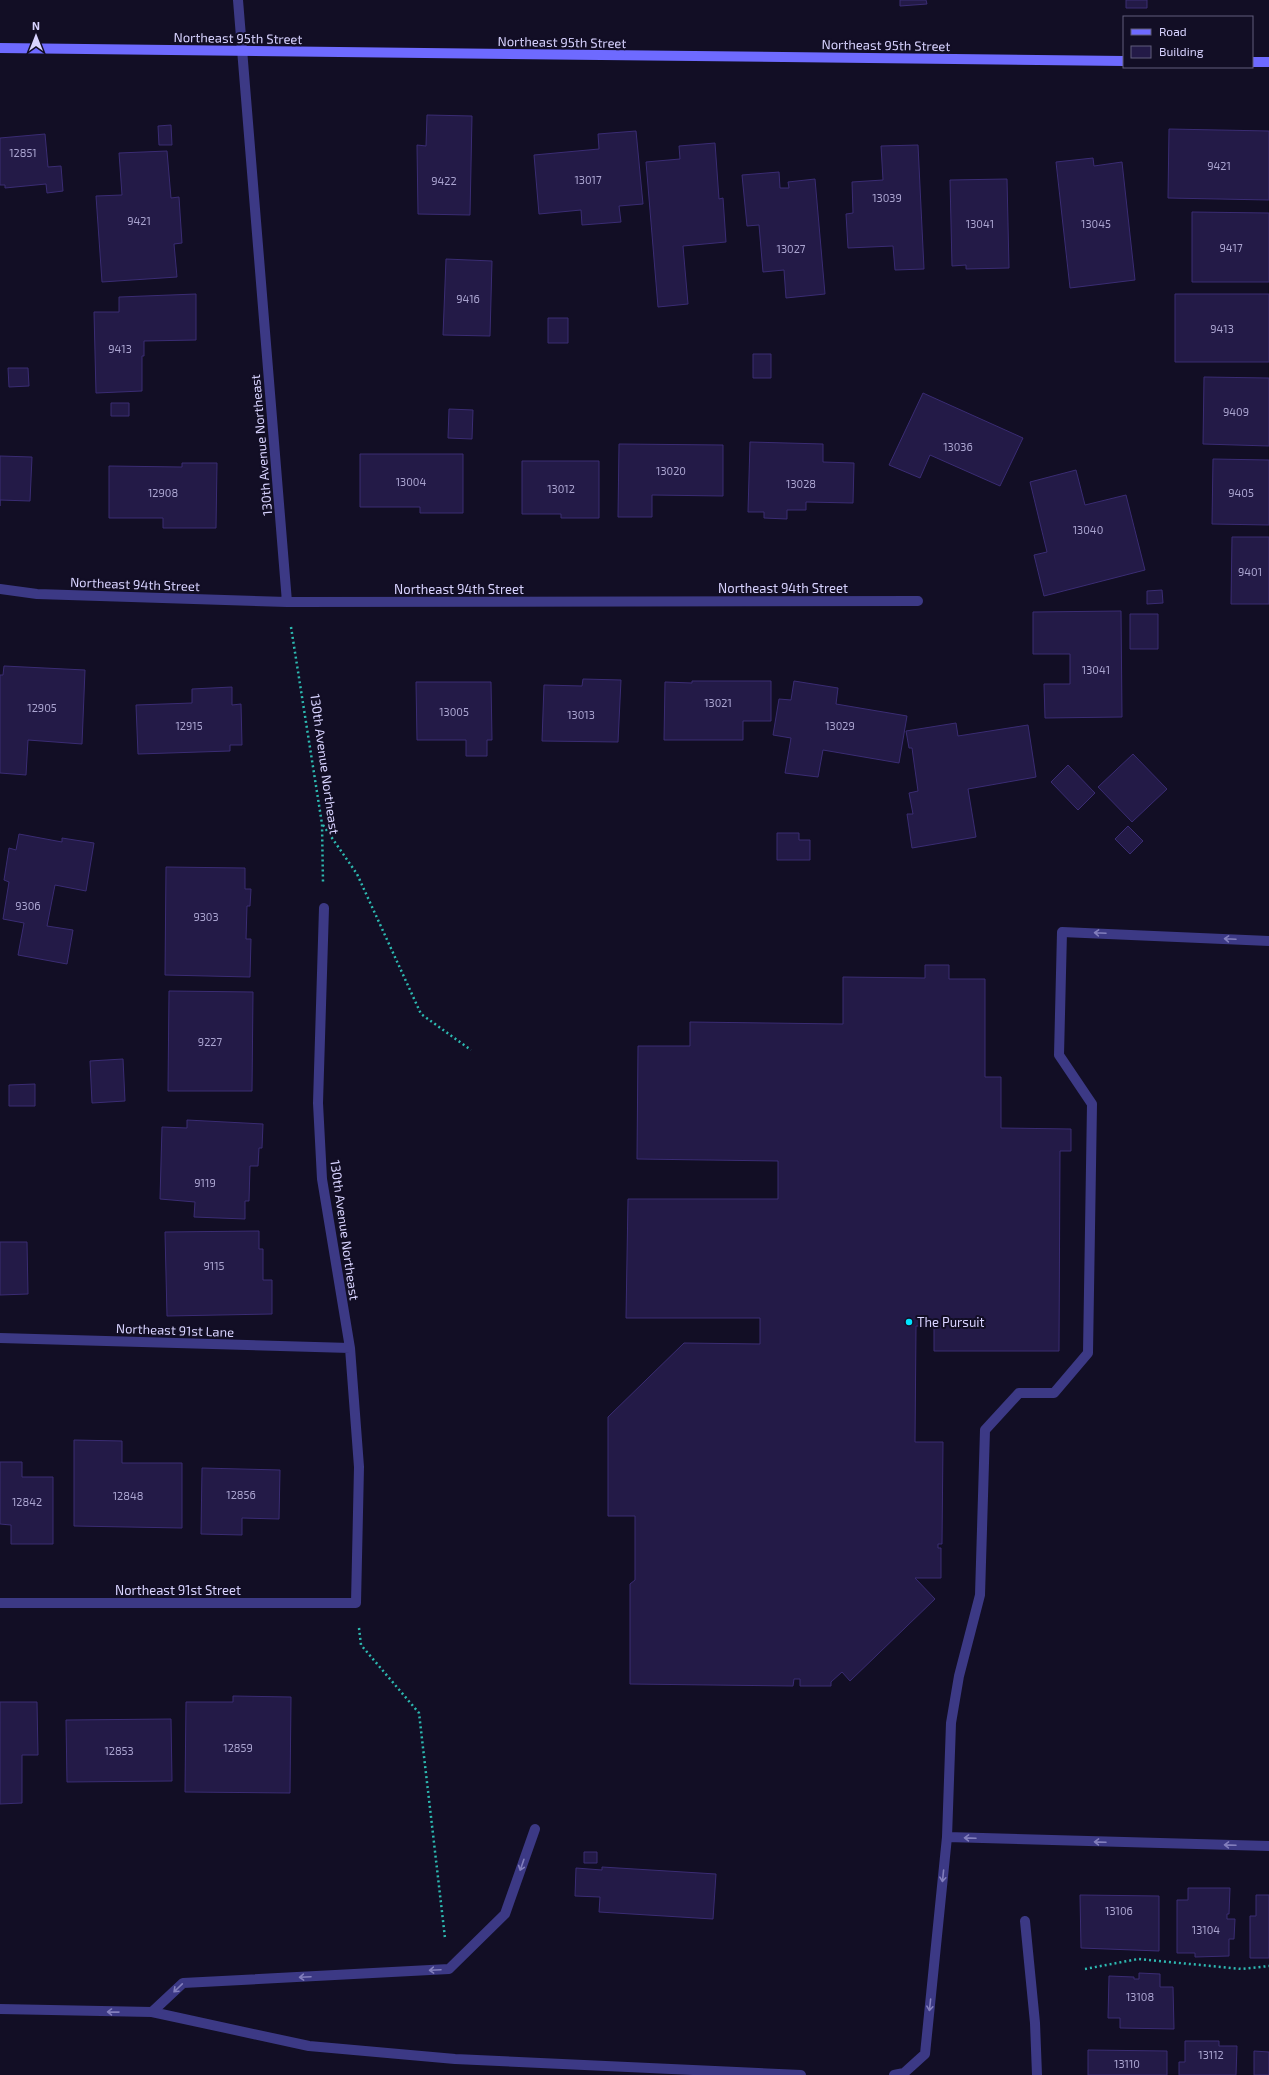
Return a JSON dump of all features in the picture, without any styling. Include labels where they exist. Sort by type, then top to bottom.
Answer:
[{"type":"street","name":"130th Avenue Northeast","points":[[238,0],[287,602]]},
{"type":"street","name":"Northeast 95th Street","points":[[0,48],[1123,61]]},
{"type":"street","points":[[1253,62],[1269,62]]},
{"type":"street","name":"Northeast 94th Street","points":[[0,589],[37,594],[287,602],[918,601]]},
{"type":"street","name":"130th Avenue Northeast","points":[[324,908],[318,1103],[322,1179],[350,1348],[359,1467],[356,1604]]},
{"type":"street","points":[[894,2075],[904,2073],[925,2054],[947,1837],[951,1722],[959,1676],[980,1595],[985,1430],[1019,1393],[1054,1393],[1088,1353],[1092,1104],[1059,1055],[1062,932],[1269,941]]},
{"type":"street","name":"Northeast 91st Lane","points":[[0,1338],[350,1348]]},
{"type":"street","name":"Northeast 91st Street","points":[[0,1602],[356,1604]]},
{"type":"street","points":[[152,2012],[183,1983],[448,1969],[505,1914],[535,1829]]},
{"type":"street","points":[[947,1837],[1269,1846]]},
{"type":"street","points":[[1026,1921],[1035,2023],[1037,2075]]},
{"type":"street","points":[[0,2009],[152,2012],[309,2046],[455,2059],[801,2075]]},
{"type":"path","name":"130th Avenue Northeast","points":[[287,602],[322,824],[324,908]]},
{"type":"path","points":[[322,824],[357,874],[422,1014],[471,1050]]},
{"type":"path","points":[[356,1604],[362,1645],[419,1713],[448,1969]]},
{"type":"path","points":[[1085,1969],[1138,1959],[1242,1969],[1269,1966]]},
{"type":"building","points":[[900,0],[926,0],[927,4],[900,6]]},
{"type":"building","points":[[1126,0],[1147,0],[1147,8],[1126,8]]},
{"type":"building","points":[[427,115],[472,116],[470,215],[418,214],[417,145],[426,146]]},
{"type":"building","points":[[171,125],[172,145],[159,145],[158,126]]},
{"type":"building","points":[[1169,129],[1269,131],[1269,200],[1168,198]]},
{"type":"building","points":[[636,131],[643,204],[619,206],[621,222],[582,225],[581,210],[539,214],[534,155],[599,149],[598,134]]},
{"type":"building","points":[[45,134],[48,167],[61,166],[63,191],[47,193],[46,184],[5,188],[5,185],[0,185],[0,138]]},
{"type":"building","points":[[715,143],[719,199],[723,198],[726,242],[683,246],[688,304],[658,307],[646,162],[680,159],[679,146]]},
{"type":"building","points":[[918,145],[924,269],[895,270],[893,246],[848,248],[846,214],[853,213],[852,182],[883,180],[881,146]]},
{"type":"building","points":[[167,151],[171,198],[179,197],[182,243],[174,244],[177,277],[102,282],[96,196],[122,195],[119,153]]},
{"type":"building","points":[[1093,158],[1094,166],[1122,162],[1135,280],[1070,288],[1056,162]]},
{"type":"building","points":[[779,172],[780,188],[789,188],[788,182],[815,179],[825,294],[786,298],[784,270],[763,272],[759,225],[747,226],[742,175]]},
{"type":"building","points":[[1007,179],[1009,268],[966,269],[966,265],[952,266],[950,180]]},
{"type":"building","points":[[1192,212],[1269,213],[1269,282],[1192,282]]},
{"type":"building","points":[[446,259],[492,261],[490,336],[443,335]]},
{"type":"building","points":[[196,294],[196,340],[144,341],[144,356],[142,356],[142,391],[96,393],[94,312],[119,312],[119,297]]},
{"type":"building","points":[[1175,294],[1269,294],[1269,362],[1175,362]]},
{"type":"building","points":[[548,318],[568,318],[568,343],[548,343]]},
{"type":"building","points":[[753,354],[771,354],[771,378],[753,378]]},
{"type":"building","points":[[8,368],[28,368],[29,386],[9,387]]},
{"type":"building","points":[[1204,377],[1269,378],[1269,446],[1203,444]]},
{"type":"building","points":[[923,393],[1023,438],[1000,486],[930,455],[920,478],[889,465]]},
{"type":"building","points":[[111,403],[129,403],[129,416],[111,416]]},
{"type":"building","points":[[449,409],[473,410],[472,439],[448,438]]},
{"type":"building","points":[[750,442],[823,444],[823,462],[854,463],[853,503],[806,502],[806,510],[787,510],[787,519],[764,518],[764,512],[748,512]]},
{"type":"building","points":[[619,444],[723,445],[723,496],[652,495],[652,517],[618,517]]},
{"type":"building","points":[[360,454],[463,454],[463,513],[420,513],[420,507],[360,507]]},
{"type":"building","points":[[0,456],[32,457],[30,501],[0,500]]},
{"type":"building","points":[[1213,459],[1269,460],[1269,525],[1212,524]]},
{"type":"building","points":[[522,461],[599,461],[599,518],[561,518],[561,514],[522,514]]},
{"type":"building","points":[[182,463],[217,463],[216,528],[163,528],[163,518],[109,518],[109,466],[182,467]]},
{"type":"building","points":[[1076,470],[1085,505],[1126,495],[1145,570],[1044,596],[1034,555],[1047,552],[1030,482]]},
{"type":"building","points":[[1232,537],[1269,537],[1269,604],[1231,604]]},
{"type":"building","points":[[1162,590],[1163,603],[1147,604],[1147,591]]},
{"type":"building","points":[[1121,611],[1122,717],[1045,718],[1044,684],[1070,684],[1070,654],[1033,654],[1033,612]]},
{"type":"building","points":[[1130,614],[1158,614],[1158,649],[1130,649]]},
{"type":"building","points":[[4,666],[85,670],[82,744],[28,740],[26,775],[0,773],[0,675],[3,675]]},
{"type":"building","points":[[583,679],[621,680],[618,742],[542,741],[544,685],[582,686]]},
{"type":"building","points":[[692,681],[771,681],[771,721],[743,721],[743,740],[664,740],[665,682],[692,683]]},
{"type":"building","points":[[794,681],[838,688],[836,704],[907,716],[899,763],[823,750],[818,777],[785,773],[791,738],[773,735],[779,699],[791,700]]},
{"type":"building","points":[[416,682],[491,682],[492,740],[487,740],[487,756],[466,756],[466,740],[417,740]]},
{"type":"building","points":[[232,687],[232,705],[241,704],[242,745],[230,745],[230,751],[138,754],[136,705],[192,703],[192,689]]},
{"type":"building","points":[[956,723],[958,736],[1028,725],[1036,777],[968,789],[976,837],[912,848],[907,814],[913,814],[909,793],[918,791],[912,748],[909,748],[906,731]]},
{"type":"building","points":[[1133,754],[1167,789],[1132,822],[1098,787]]},
{"type":"building","points":[[1068,765],[1095,793],[1078,810],[1051,782]]},
{"type":"building","points":[[1128,826],[1143,841],[1130,854],[1115,839]]},
{"type":"building","points":[[777,833],[799,833],[799,840],[810,840],[810,860],[777,860]]},
{"type":"building","points":[[19,834],[62,842],[62,838],[94,843],[86,891],[55,885],[47,926],[73,930],[67,964],[18,955],[24,923],[3,919],[9,882],[4,880],[9,848],[16,850]]},
{"type":"building","points":[[166,867],[245,868],[245,889],[251,889],[250,906],[247,906],[246,939],[251,939],[250,977],[165,975]]},
{"type":"building","name":"The Pursuit","points":[[925,965],[949,965],[949,979],[985,979],[985,1077],[1001,1077],[1001,1128],[1071,1129],[1071,1151],[1060,1151],[1059,1351],[934,1351],[934,1326],[916,1326],[915,1442],[943,1442],[942,1544],[938,1544],[938,1548],[941,1548],[941,1578],[915,1578],[935,1599],[850,1681],[842,1672],[831,1682],[831,1686],[800,1686],[800,1679],[794,1679],[793,1686],[630,1684],[630,1584],[635,1580],[635,1516],[608,1516],[608,1417],[684,1343],[760,1344],[760,1318],[626,1318],[628,1199],[778,1199],[778,1161],[637,1159],[638,1046],[690,1046],[690,1022],[843,1024],[843,977],[925,978]]},
{"type":"building","points":[[169,991],[253,992],[252,1091],[168,1091]]},
{"type":"building","points":[[123,1059],[125,1101],[92,1103],[90,1061]]},
{"type":"building","points":[[35,1084],[35,1106],[9,1106],[9,1085]]},
{"type":"building","points":[[187,1120],[263,1124],[262,1148],[259,1148],[258,1166],[250,1166],[249,1201],[245,1201],[245,1219],[194,1217],[195,1202],[160,1199],[162,1127],[187,1128]]},
{"type":"building","points":[[259,1231],[259,1249],[263,1249],[263,1280],[272,1280],[272,1314],[167,1316],[165,1232]]},
{"type":"building","points":[[0,1242],[27,1242],[28,1294],[0,1295]]},
{"type":"building","points":[[74,1440],[122,1441],[122,1463],[182,1463],[182,1528],[74,1526]]},
{"type":"building","points":[[0,1462],[22,1462],[22,1477],[53,1477],[53,1544],[11,1544],[11,1525],[0,1524]]},
{"type":"building","points":[[202,1468],[280,1470],[279,1519],[242,1518],[242,1535],[201,1534]]},
{"type":"building","points":[[233,1696],[291,1697],[290,1793],[185,1792],[186,1702],[233,1702]]},
{"type":"building","points":[[0,1702],[37,1702],[38,1755],[22,1755],[22,1803],[0,1804]]},
{"type":"building","points":[[171,1719],[172,1781],[67,1782],[66,1720]]},
{"type":"building","points":[[584,1852],[597,1852],[597,1863],[584,1863]]},
{"type":"building","points":[[602,1867],[716,1874],[713,1919],[599,1912],[600,1897],[575,1896],[576,1868],[602,1870]]},
{"type":"building","points":[[1188,1888],[1230,1888],[1229,1914],[1227,1914],[1227,1919],[1235,1919],[1234,1939],[1229,1939],[1229,1956],[1195,1957],[1195,1953],[1177,1953],[1177,1900],[1188,1900]]},
{"type":"building","points":[[1080,1895],[1159,1896],[1159,1951],[1081,1948]]},
{"type":"building","points":[[1256,1895],[1269,1895],[1269,1958],[1250,1958],[1250,1916],[1256,1916]]},
{"type":"building","points":[[1139,1973],[1160,1974],[1160,1987],[1173,1987],[1174,2029],[1120,2028],[1120,2018],[1108,2018],[1109,1976],[1134,1977],[1134,1979],[1139,1979]]},
{"type":"building","points":[[1185,2041],[1219,2041],[1219,2046],[1237,2046],[1236,2075],[1179,2075],[1179,2062],[1185,2062]]},
{"type":"building","points":[[1088,2050],[1167,2051],[1167,2075],[1088,2075]]},
{"type":"building","points":[[1254,2051],[1269,2052],[1269,2075],[1254,2075]]},
{"type":"place","name":"The Pursuit","points":[[909,1322]]}]
